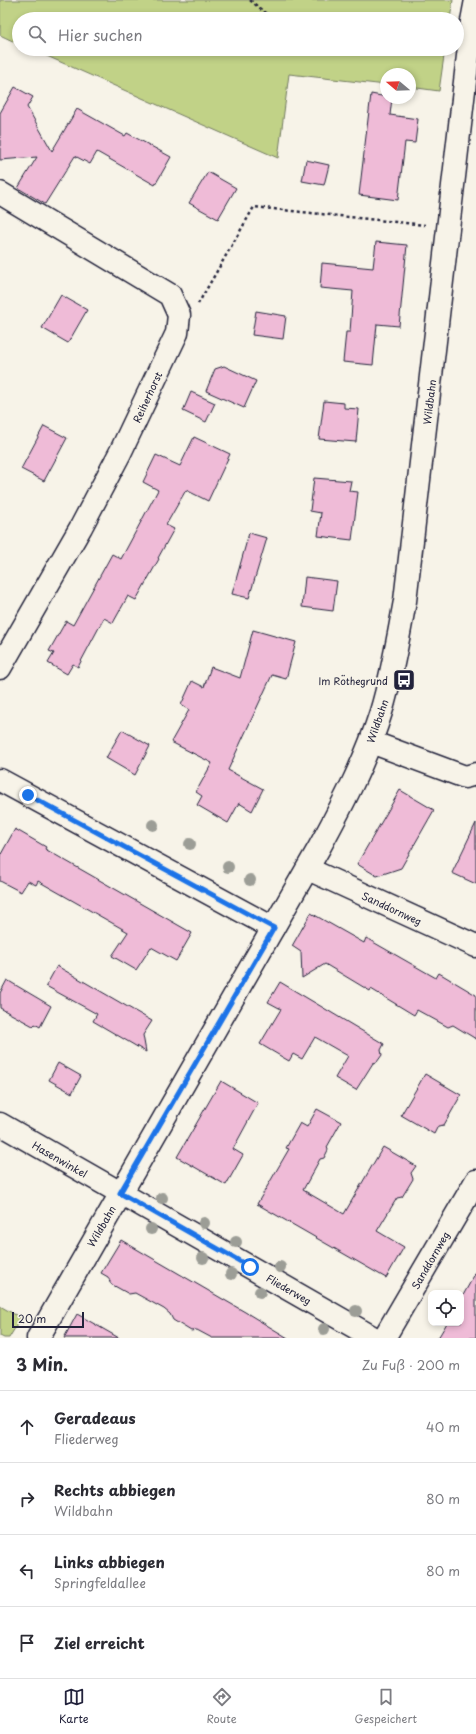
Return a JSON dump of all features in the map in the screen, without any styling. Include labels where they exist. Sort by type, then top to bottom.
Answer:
[{"type":"street","name":"Wildbahn","points":[[38,1338],[120,1193],[308,869],[348,796],[371,742],[390,682],[406,601],[470,36],[476,0]]},
{"type":"street","name":"Reiherhorst","points":[[0,193],[170,295],[179,314],[177,333],[120,453],[81,526],[0,668]]},
{"type":"street","points":[[371,742],[465,777],[476,774]]},
{"type":"street","points":[[0,780],[274,928]]},
{"type":"street","name":"Sanddornweg","points":[[308,869],[476,946]]},
{"type":"street","name":"Hasenwinkel","points":[[0,1124],[120,1193]]},
{"type":"street","name":"Sanddornweg","points":[[384,1338],[476,1181]]},
{"type":"street","name":"Fliederweg","points":[[120,1193],[374,1338]]},
{"type":"path","points":[[250,0],[264,12]]},
{"type":"path","points":[[203,297],[254,207],[449,228]]},
{"type":"green space","points":[[0,0],[453,0],[451,12],[12,12],[12,41],[0,35]]},
{"type":"green space","points":[[47,56],[444,56],[439,91],[416,88],[416,68],[380,68],[380,84],[289,74],[278,158]]},
{"type":"green space","points":[[0,1306],[21,1318],[9,1338],[0,1336]]},
{"type":"building","points":[[15,87],[33,97],[27,107],[52,151],[77,109],[125,136],[127,133],[171,157],[155,185],[97,152],[90,164],[75,156],[45,204],[18,188],[37,157],[0,160],[0,113]]},
{"type":"building","points":[[371,94],[380,96],[380,104],[391,104],[390,115],[418,119],[415,143],[405,142],[398,200],[359,195]]},
{"type":"building","points":[[306,160],[329,165],[324,185],[302,181]]},
{"type":"building","points":[[208,172],[236,188],[218,219],[189,203]]},
{"type":"building","points":[[376,242],[407,245],[399,326],[377,324],[373,365],[343,362],[346,332],[350,332],[353,291],[320,288],[322,263],[373,268]]},
{"type":"building","points":[[61,295],[87,310],[68,343],[42,328]]},
{"type":"building","points":[[256,311],[286,316],[283,339],[252,335]]},
{"type":"building","points":[[224,366],[256,381],[244,408],[206,391],[215,369]]},
{"type":"building","points":[[191,392],[215,403],[206,422],[183,411]]},
{"type":"building","points":[[324,401],[344,403],[344,408],[359,409],[356,442],[319,439]]},
{"type":"building","points":[[44,426],[67,438],[44,481],[21,469]]},
{"type":"building","points":[[194,437],[230,454],[208,501],[186,490],[166,525],[174,529],[136,600],[128,596],[113,623],[104,618],[78,667],[73,664],[67,674],[48,663],[54,653],[49,651],[66,621],[73,625],[112,554],[121,559],[158,490],[143,482],[156,455],[180,466]]},
{"type":"building","points":[[314,478],[351,481],[349,491],[358,492],[352,540],[318,536],[321,513],[310,511]]},
{"type":"building","points":[[249,533],[267,538],[249,598],[232,594]]},
{"type":"building","points":[[305,577],[337,581],[333,611],[302,607]]},
{"type":"building","points":[[253,630],[296,642],[286,679],[272,675],[228,770],[263,789],[252,811],[239,803],[228,823],[197,805],[202,796],[196,792],[212,763],[171,742],[189,710],[181,705],[192,681],[204,687],[211,667],[240,678]]},
{"type":"building","points":[[122,730],[150,746],[135,775],[106,758]]},
{"type":"building","points":[[400,790],[434,810],[401,868],[377,876],[357,864]]},
{"type":"building","points":[[476,823],[476,884],[452,873]]},
{"type":"building","points":[[15,829],[46,847],[45,849],[192,933],[176,961],[151,947],[136,970],[112,956],[128,932],[38,881],[36,885],[28,881],[21,892],[0,881],[0,856]]},
{"type":"building","points":[[311,913],[364,943],[366,938],[436,978],[439,973],[476,995],[476,1039],[453,1025],[448,1027],[417,1010],[414,1015],[325,964],[302,978],[301,952],[292,946]]},
{"type":"building","points":[[57,966],[152,1021],[143,1035],[146,1052],[93,1021],[97,1014],[46,986]]},
{"type":"building","points":[[7,980],[51,1006],[40,1027],[35,1024],[33,1026],[0,1008],[0,993]]},
{"type":"building","points":[[280,982],[384,1044],[381,1050],[382,1055],[377,1062],[373,1063],[356,1090],[335,1078],[348,1056],[315,1037],[302,1059],[293,1054],[289,1061],[260,1044],[281,1009],[268,1002]]},
{"type":"building","points":[[58,1063],[81,1076],[72,1093],[49,1080]]},
{"type":"building","points":[[425,1074],[461,1095],[444,1125],[438,1126],[434,1134],[401,1115]]},
{"type":"building","points":[[221,1081],[258,1103],[233,1149],[243,1155],[226,1185],[177,1157]]},
{"type":"building","points":[[317,1109],[341,1122],[327,1147],[328,1150],[324,1158],[320,1159],[303,1190],[344,1214],[383,1147],[416,1166],[411,1173],[413,1179],[402,1197],[397,1198],[377,1231],[404,1247],[386,1278],[257,1204],[289,1149],[286,1148],[300,1123],[307,1127]]},
{"type":"building","points":[[121,1240],[288,1338],[212,1338],[197,1330],[191,1331],[173,1320],[170,1314],[164,1309],[135,1293],[129,1294],[111,1284],[108,1277],[101,1273]]},
{"type":"building","points":[[476,1272],[476,1338],[438,1338],[445,1326],[464,1326],[464,1294]]},
{"type":"building","points":[[77,1314],[119,1338],[64,1338]]},
{"type":"place","name":"Im Röthegrund","points":[[404,680]]},
{"type":"route","points":[[28,795],[274,928],[120,1193],[250,1267]]}]
